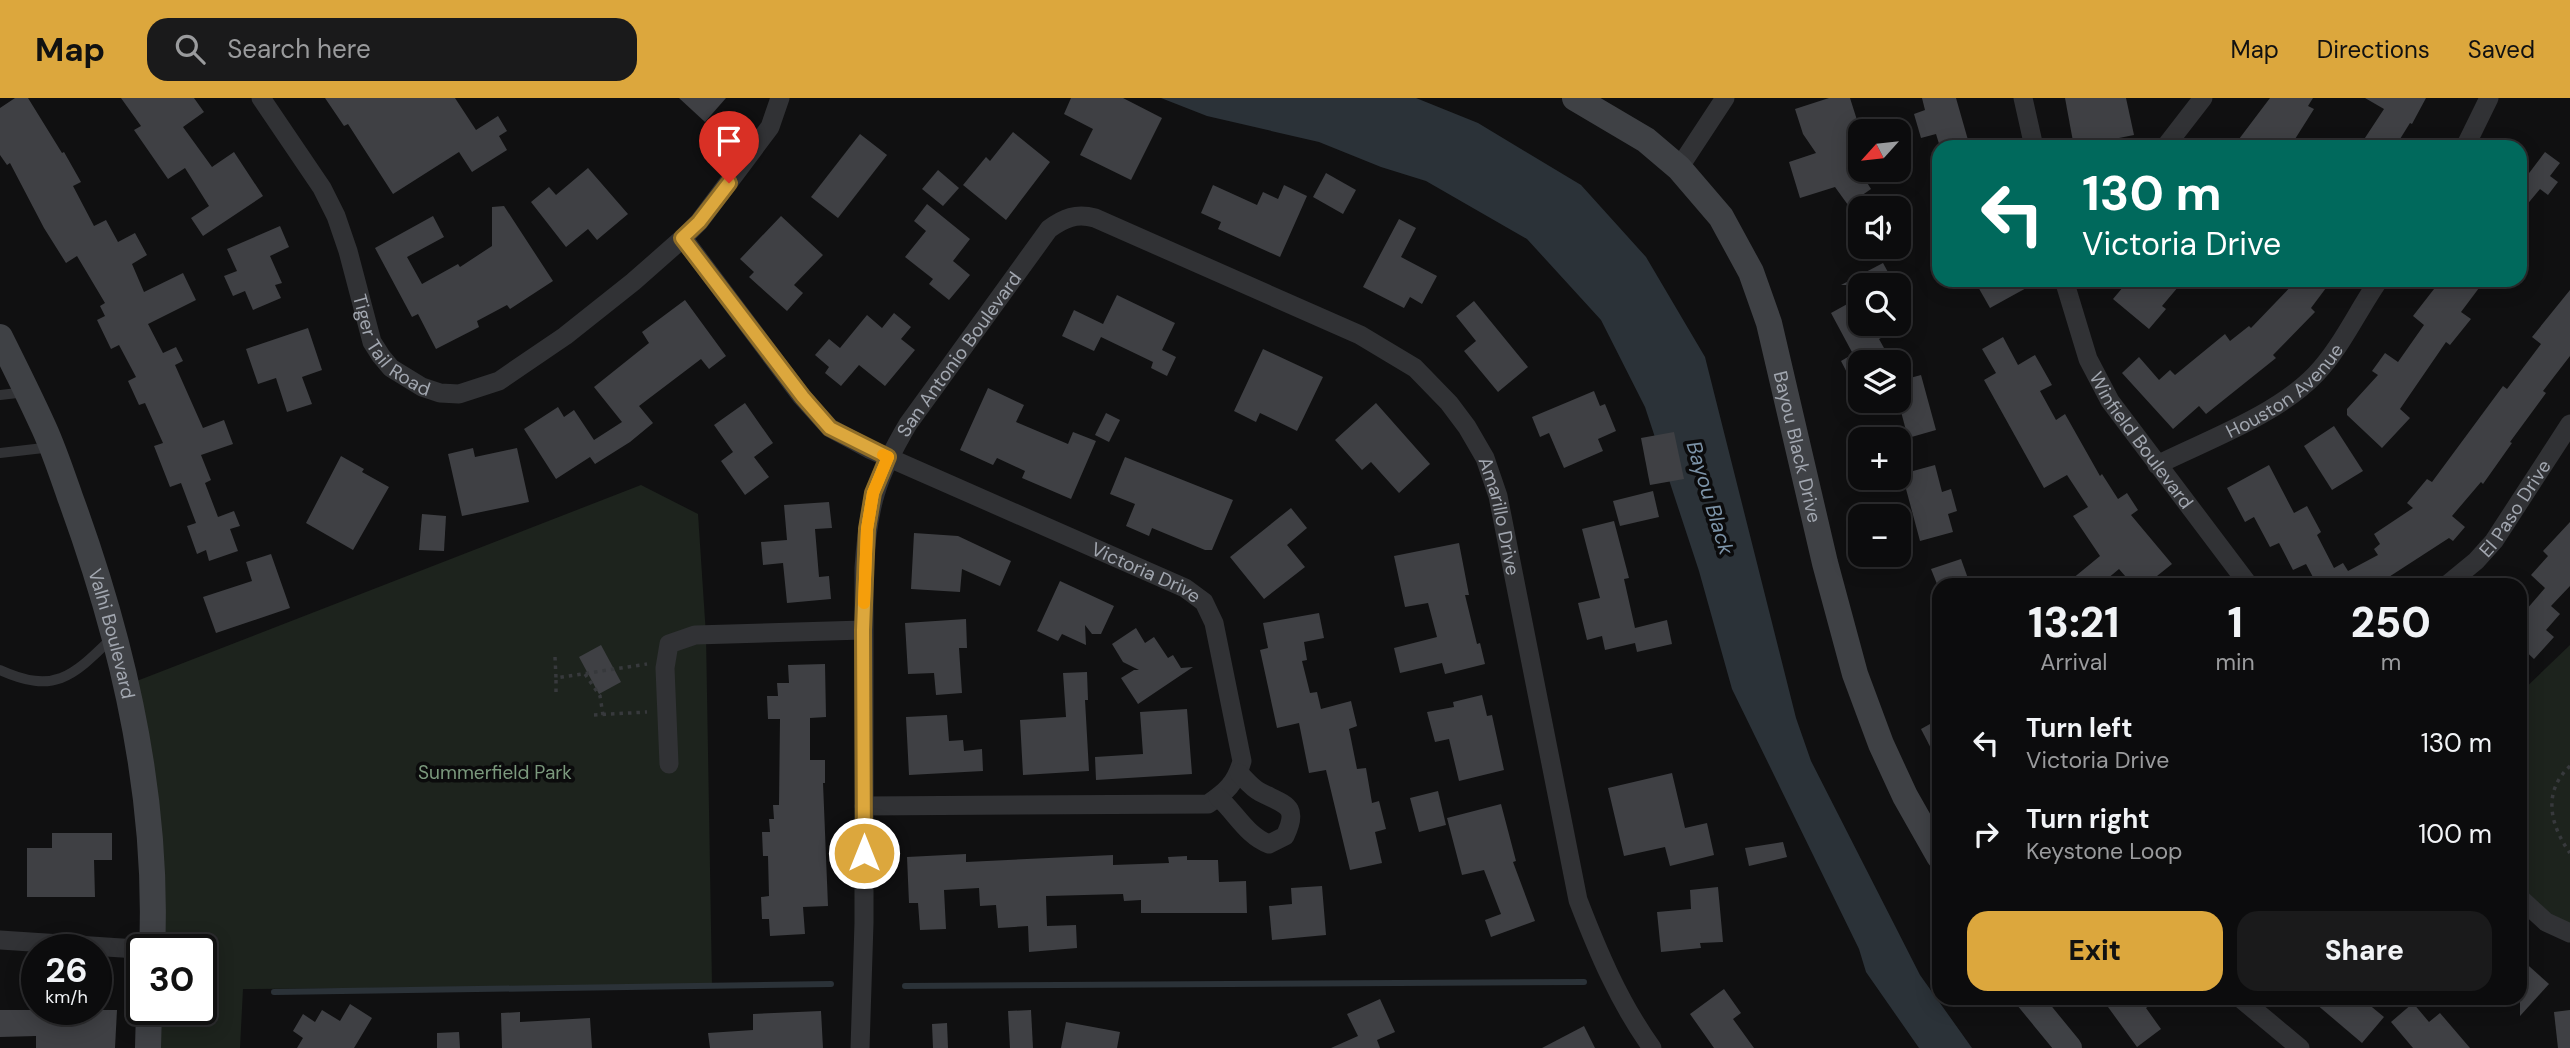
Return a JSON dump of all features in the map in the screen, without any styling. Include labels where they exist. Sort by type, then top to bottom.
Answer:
[{"type":"main road","name":"Bayou Black Drive","points":[[1576,98],[1646,140],[1679,168],[1721,217],[1751,272],[1769,323],[1825,563],[1855,674],[1881,744],[1905,796],[1932,839]]},
{"type":"main road","name":"Valhi Boulevard","points":[[0,337],[52,447],[91,554],[126,684],[146,795],[152,934]]},
{"type":"main road","points":[[2034,1005],[2069,1048]]},
{"type":"main road","points":[[148,1048],[149,1025]]},
{"type":"street","name":"Tiger Tail Road","points":[[261,98],[322,188],[336,216],[372,342],[391,368],[422,387],[440,393],[460,394],[499,381],[565,336],[633,282],[682,238],[699,222],[770,127],[780,98]]},
{"type":"street","points":[[1679,168],[1726,98]]},
{"type":"street","points":[[2023,98],[2032,140]]},
{"type":"street","points":[[2170,140],[2203,98]]},
{"type":"street","points":[[2468,140],[2489,98]]},
{"type":"street","name":"Amarillo Drive","points":[[1064,218],[1082,214],[1095,218],[1360,335],[1415,368],[1449,403],[1467,427],[1485,458],[1498,496],[1578,900],[1600,957],[1630,1017],[1652,1048]]},
{"type":"street","name":"San Antonio Boulevard","points":[[860,1048],[864,936],[863,630],[867,529],[873,493],[888,457],[908,424],[1049,229],[1064,218]]},
{"type":"street","name":"Victoria Drive","points":[[682,238],[803,397],[830,428],[888,457],[1185,588],[1204,601],[1214,623],[1240,749],[1242,761],[1239,773]]},
{"type":"street","name":"Winfield Boulevard","points":[[2066,287],[2088,359],[2110,401],[2243,578]]},
{"type":"street","name":"Houston Avenue","points":[[2157,465],[2282,403],[2315,375],[2328,359],[2374,287]]},
{"type":"street","name":"El Paso Drive","points":[[2455,578],[2494,541],[2570,424]]},
{"type":"street","points":[[669,764],[669,644],[695,635],[863,630]]},
{"type":"street","points":[[864,806],[1208,804],[1218,797],[1229,790],[1239,773],[1258,791],[1279,799],[1288,807],[1292,814],[1292,823],[1285,836],[1269,844],[1248,832],[1234,811],[1218,797]]},
{"type":"street","points":[[2527,904],[2546,922],[2570,933]]},
{"type":"street","points":[[0,940],[126,948]]},
{"type":"street","points":[[2248,1005],[2300,1048]]},
{"type":"lane","points":[[0,395],[27,392]]},
{"type":"lane","points":[[0,453],[52,447]]},
{"type":"lane","points":[[0,670],[20,680],[44,683],[66,677],[82,667],[113,636]]},
{"type":"path","points":[[555,657],[556,692]]},
{"type":"path","points":[[556,678],[667,661]]},
{"type":"path","points":[[585,674],[600,696],[603,715]]},
{"type":"path","points":[[594,715],[667,711]]},
{"type":"path","points":[[2570,766],[2552,792],[2550,810],[2559,838],[2570,853]]},
{"type":"green space","name":"Summerfield Park","points":[[641,485],[698,514],[706,635],[712,985],[243,989],[240,1048],[148,1048],[149,1025],[217,1025],[217,934],[149,934],[129,684]]},
{"type":"green space","points":[[2570,645],[2570,932],[2527,903],[2527,686]]},
{"type":"water","name":"Bayou Black","points":[[1161,98],[1416,98],[1478,123],[1581,185],[1646,257],[1705,357],[1796,718],[1811,761],[1920,975],[1932,992],[1932,1005],[1941,1005],[1972,1048],[1919,1048],[1866,972],[1859,949],[1732,689],[1699,571],[1645,407],[1601,320],[1527,239],[1426,181],[1381,167],[1319,142],[1207,116]]},
{"type":"building","points":[[15,98],[28,98],[62,153],[64,152],[81,182],[73,186],[94,226],[106,220],[118,242],[135,233],[147,255],[132,264],[144,292],[183,273],[196,300],[148,324],[163,353],[176,347],[183,361],[175,365],[203,428],[224,420],[233,444],[201,455],[211,480],[205,483],[218,517],[234,511],[240,526],[230,529],[238,551],[209,561],[206,550],[197,554],[187,526],[196,523],[181,483],[170,487],[154,446],[163,443],[145,403],[139,405],[128,381],[136,377],[119,345],[111,349],[97,320],[105,316],[100,306],[105,303],[77,256],[66,263],[10,163],[7,165],[0,155],[0,108]]},
{"type":"building","points":[[121,98],[194,98],[204,112],[183,127],[212,167],[234,152],[263,196],[203,236],[191,218],[209,206],[185,168],[168,179],[134,130],[141,126]]},
{"type":"building","points":[[325,98],[455,98],[476,130],[498,116],[507,131],[499,136],[507,150],[472,172],[459,152],[393,194],[348,124],[344,126]]},
{"type":"building","points":[[679,98],[726,98],[705,122]]},
{"type":"building","points":[[1071,98],[1123,98],[1162,118],[1131,180],[1080,155],[1093,129],[1064,114]]},
{"type":"building","points":[[1829,98],[1850,98],[1857,119],[1848,119],[1848,182],[1867,182],[1871,189],[1861,196],[1848,196],[1848,205],[1835,187],[1800,198],[1789,162],[1816,153],[1803,134],[1795,109]]},
{"type":"building","points":[[1922,98],[1956,98],[1968,140],[1938,140],[1936,134],[1921,138],[1914,114],[1925,110]]},
{"type":"building","points":[[2065,98],[2126,98],[2134,135],[2109,140],[2073,140]]},
{"type":"building","points":[[2270,98],[2313,98],[2308,106],[2314,109],[2294,140],[2238,140]]},
{"type":"building","points":[[2365,98],[2426,98],[2399,140],[2364,140],[2384,109]]},
{"type":"building","points":[[1013,132],[1050,162],[1006,220],[963,185],[986,157],[990,161]]},
{"type":"building","points":[[860,134],[887,155],[838,218],[811,197]]},
{"type":"building","points":[[2545,152],[2560,163],[2550,176],[2558,182],[2548,195],[2540,189],[2527,205],[2527,176]]},
{"type":"building","points":[[588,168],[628,214],[597,240],[588,229],[566,247],[531,202],[549,187],[556,195]]},
{"type":"building","points":[[938,170],[959,188],[943,206],[922,189]]},
{"type":"building","points":[[1326,173],[1356,190],[1343,214],[1313,197]]},
{"type":"building","points":[[1213,185],[1257,205],[1263,192],[1278,199],[1284,185],[1307,196],[1280,257],[1218,229],[1221,222],[1201,213]]},
{"type":"building","points":[[927,204],[970,239],[953,261],[970,275],[949,300],[929,284],[933,279],[905,257],[926,231],[914,221]]},
{"type":"building","points":[[504,206],[553,281],[510,309],[507,305],[477,321],[479,327],[436,349],[418,314],[412,317],[375,248],[433,216],[444,237],[407,257],[422,284],[458,264],[460,267],[492,246],[492,207]]},
{"type":"building","points":[[781,216],[823,255],[794,285],[803,293],[787,311],[749,277],[754,272],[740,259]]},
{"type":"building","points":[[1399,219],[1416,228],[1401,257],[1437,276],[1422,304],[1410,297],[1404,308],[1363,287]]},
{"type":"building","points":[[280,226],[289,247],[270,256],[282,283],[275,285],[281,298],[253,310],[245,291],[233,296],[224,276],[237,271],[227,249]]},
{"type":"building","points":[[1883,263],[1888,273],[1864,273]]},
{"type":"building","points":[[1978,287],[2028,287],[1990,308]]},
{"type":"building","points":[[2123,287],[2178,287],[2162,306],[2166,309],[2149,329],[2113,299]]},
{"type":"building","points":[[2290,287],[2327,287],[2311,308],[2315,312],[2273,355],[2276,358],[2206,414],[2199,406],[2173,429],[2122,373],[2139,357],[2159,380],[2170,370],[2175,375],[2225,334],[2230,341],[2249,326],[2251,328]]},
{"type":"building","points":[[2436,287],[2480,287],[2461,312],[2471,319],[2450,345],[2446,342],[2400,409],[2410,418],[2382,448],[2347,415],[2347,409],[2378,375],[2372,371],[2385,353],[2398,362],[2424,325],[2413,316]]},
{"type":"building","points":[[2570,290],[2570,356],[2543,391],[2546,393],[2483,484],[2481,482],[2452,516],[2465,527],[2453,541],[2449,538],[2387,578],[2313,578],[2306,564],[2293,570],[2279,543],[2270,547],[2254,517],[2245,522],[2227,488],[2269,465],[2294,513],[2307,506],[2321,532],[2317,535],[2334,568],[2343,563],[2348,571],[2378,555],[2374,549],[2380,544],[2374,534],[2413,508],[2407,503],[2427,479],[2432,482],[2503,386],[2507,389],[2541,344],[2532,337]]},
{"type":"building","points":[[1117,295],[1175,323],[1162,350],[1176,357],[1167,376],[1151,368],[1153,362],[1101,337],[1094,351],[1062,336],[1074,310],[1103,324]]},
{"type":"building","points":[[685,300],[726,356],[709,369],[701,359],[639,406],[653,423],[630,442],[595,464],[590,457],[556,479],[524,429],[558,407],[564,417],[574,410],[594,440],[622,422],[594,387],[649,343],[642,332]]},
{"type":"building","points":[[1474,301],[1528,367],[1498,392],[1464,351],[1476,341],[1456,316]]},
{"type":"building","points":[[1848,304],[1848,336],[1885,336],[1879,339],[1885,350],[1851,350],[1831,313]]},
{"type":"building","points":[[894,313],[911,327],[901,339],[915,350],[885,386],[859,365],[841,386],[825,373],[829,367],[815,355],[829,339],[840,348],[867,315],[882,328]]},
{"type":"building","points":[[308,328],[322,370],[302,377],[312,404],[287,412],[276,378],[258,384],[246,349]]},
{"type":"building","points":[[2003,337],[2018,365],[2035,355],[2052,385],[2040,391],[2056,420],[2065,414],[2100,476],[2102,474],[2118,499],[2127,493],[2138,510],[2131,515],[2172,564],[2154,578],[2127,578],[2119,569],[2108,578],[2073,578],[2100,556],[2073,516],[2088,507],[2067,475],[2044,488],[1984,380],[1996,373],[1982,349]]},
{"type":"building","points":[[1263,349],[1323,377],[1297,431],[1260,413],[1256,422],[1234,411]]},
{"type":"building","points":[[1848,357],[1848,375],[1841,361]]},
{"type":"building","points":[[1921,375],[1936,430],[1911,437],[1911,427],[1905,427],[1901,413],[1911,413],[1911,378]]},
{"type":"building","points":[[988,388],[1024,405],[1016,422],[1068,444],[1073,432],[1096,441],[1071,499],[1022,478],[1025,471],[997,458],[993,465],[960,450]]},
{"type":"building","points":[[1594,391],[1600,406],[1605,404],[1616,431],[1598,439],[1603,451],[1564,468],[1549,433],[1540,437],[1532,417]]},
{"type":"building","points":[[745,403],[773,443],[754,457],[769,477],[745,495],[721,461],[733,452],[714,425]]},
{"type":"building","points":[[1376,403],[1430,464],[1399,493],[1371,462],[1362,470],[1335,440]]},
{"type":"building","points":[[1106,413],[1120,420],[1109,442],[1095,435]]},
{"type":"building","points":[[2334,426],[2363,471],[2332,490],[2304,446]]},
{"type":"building","points":[[1674,432],[1684,479],[1650,485],[1641,438]]},
{"type":"building","points":[[473,448],[475,457],[517,448],[529,502],[462,516],[448,454]]},
{"type":"building","points":[[341,456],[389,487],[353,550],[306,523]]},
{"type":"building","points":[[1125,457],[1233,500],[1212,550],[1205,550],[1152,528],[1149,536],[1126,526],[1135,504],[1110,494]]},
{"type":"building","points":[[1935,465],[1942,492],[1951,489],[1957,511],[1948,514],[1953,532],[1920,541],[1906,490],[1911,490],[1911,472]]},
{"type":"building","points":[[1653,491],[1659,517],[1620,526],[1613,501]]},
{"type":"building","points":[[829,502],[832,528],[815,529],[819,577],[829,576],[831,599],[787,603],[783,563],[763,565],[761,542],[787,540],[784,505]]},
{"type":"building","points":[[1291,508],[1307,528],[1287,545],[1305,567],[1264,599],[1230,557]]},
{"type":"building","points":[[422,514],[446,516],[444,551],[419,550]]},
{"type":"building","points":[[1614,521],[1629,578],[1624,579],[1635,628],[1667,620],[1672,644],[1637,652],[1635,643],[1605,650],[1602,636],[1587,640],[1578,603],[1600,598],[1582,529]]},
{"type":"building","points":[[2570,522],[2570,586],[2551,606],[2560,614],[2546,630],[2554,637],[2534,659],[2527,652],[2527,609],[2545,588],[2531,575],[2548,556],[2543,551]]},
{"type":"building","points":[[914,533],[958,536],[1011,561],[1000,586],[962,569],[960,592],[911,589]]},
{"type":"building","points":[[1459,543],[1469,595],[1465,595],[1477,644],[1480,643],[1485,664],[1445,674],[1442,663],[1400,673],[1394,648],[1437,637],[1428,603],[1405,607],[1394,556]]},
{"type":"building","points":[[271,554],[290,608],[216,633],[203,597],[252,581],[246,562]]},
{"type":"building","points":[[1961,559],[1968,578],[1935,578],[1931,569]]},
{"type":"building","points":[[1060,581],[1114,606],[1101,634],[1092,634],[1085,625],[1086,645],[1062,634],[1058,641],[1037,631]]},
{"type":"building","points":[[1319,613],[1324,638],[1304,642],[1307,660],[1302,661],[1310,693],[1317,692],[1321,709],[1351,701],[1357,726],[1349,729],[1357,769],[1366,768],[1372,803],[1379,801],[1386,829],[1375,832],[1382,863],[1350,870],[1326,770],[1309,773],[1299,723],[1277,728],[1260,650],[1268,648],[1263,623]]},
{"type":"building","points":[[966,619],[967,648],[959,648],[962,693],[936,695],[934,673],[908,674],[905,623]]},
{"type":"building","points":[[1136,628],[1145,643],[1154,637],[1168,658],[1173,655],[1181,668],[1193,667],[1138,704],[1121,678],[1139,670],[1123,662],[1112,644]]},
{"type":"building","points":[[601,645],[621,682],[599,694],[579,657]]},
{"type":"building","points":[[825,664],[826,717],[810,718],[810,760],[825,760],[823,783],[828,906],[803,907],[805,934],[770,936],[769,919],[762,919],[761,897],[769,896],[768,856],[763,856],[762,832],[770,832],[769,819],[774,819],[773,805],[779,805],[780,719],[768,719],[767,696],[778,696],[777,683],[789,683],[788,665]]},
{"type":"building","points":[[1087,672],[1088,700],[1085,700],[1089,771],[1023,775],[1020,720],[1066,717],[1063,673]]},
{"type":"building","points":[[1482,695],[1487,716],[1492,715],[1504,770],[1459,781],[1449,739],[1435,742],[1427,712],[1454,707],[1453,702]]},
{"type":"building","points":[[1187,709],[1192,774],[1096,780],[1095,757],[1143,754],[1140,712]]},
{"type":"building","points":[[947,715],[949,741],[963,740],[964,751],[982,749],[983,771],[909,775],[906,717]]},
{"type":"building","points":[[1932,723],[1932,750],[1921,729]]},
{"type":"building","points":[[1672,773],[1685,828],[1707,823],[1714,855],[1670,866],[1665,847],[1624,856],[1608,788]]},
{"type":"building","points":[[1438,791],[1446,825],[1419,832],[1410,798]]},
{"type":"building","points":[[1501,804],[1516,861],[1513,862],[1535,921],[1491,937],[1485,920],[1501,914],[1484,870],[1462,875],[1447,818]]},
{"type":"building","points":[[52,833],[112,833],[112,860],[94,860],[95,897],[27,897],[27,848],[52,848]]},
{"type":"building","points":[[1783,842],[1787,857],[1749,866],[1745,848]]},
{"type":"building","points":[[966,854],[966,862],[1113,855],[1113,865],[1169,863],[1168,857],[1187,856],[1187,860],[1218,860],[1219,882],[1246,881],[1247,913],[1141,913],[1141,900],[1124,901],[1123,894],[1046,896],[1047,926],[1076,925],[1077,948],[1029,952],[1028,926],[998,928],[996,905],[980,906],[979,888],[944,890],[946,929],[920,930],[918,903],[909,903],[907,857]]},
{"type":"building","points":[[1322,886],[1326,935],[1272,940],[1269,906],[1292,904],[1291,888]]},
{"type":"building","points":[[1718,887],[1723,942],[1700,943],[1701,948],[1661,952],[1657,912],[1691,909],[1690,890]]},
{"type":"building","points":[[2527,964],[2549,984],[2520,1016],[2520,1005],[2527,1005]]},
{"type":"building","points":[[1724,989],[1741,1013],[1733,1019],[1754,1048],[1714,1048],[1690,1014]]},
{"type":"building","points":[[1380,999],[1395,1032],[1377,1040],[1380,1048],[1331,1048],[1358,1036],[1347,1014]]},
{"type":"building","points":[[350,1004],[372,1018],[354,1048],[297,1048],[303,1038],[293,1031],[303,1014],[315,1022],[322,1010],[340,1021]]},
{"type":"building","points":[[2150,1005],[2146,1008],[2161,1029],[2137,1047],[2108,1007]]},
{"type":"building","points":[[2317,1005],[2369,1005],[2384,1017],[2362,1043]]},
{"type":"building","points":[[2411,1005],[2415,1005],[2429,1022],[2440,1013],[2470,1048],[2413,1048],[2391,1022]]},
{"type":"building","points":[[0,1010],[21,1010],[21,1025],[112,1025],[112,1010],[117,1010],[115,1048],[36,1048],[36,1036],[0,1037]]},
{"type":"building","points":[[1031,1010],[1033,1048],[1010,1048],[1008,1011]]},
{"type":"building","points":[[2570,1010],[2570,1048],[2558,1048],[2554,1012]]},
{"type":"building","points":[[821,1011],[823,1048],[710,1048],[708,1033],[753,1030],[753,1014]]},
{"type":"building","points":[[520,1012],[520,1022],[590,1018],[592,1048],[502,1048],[501,1013]]},
{"type":"building","points":[[1066,1022],[1120,1032],[1117,1048],[1061,1048]]},
{"type":"building","points":[[947,1023],[948,1048],[933,1048],[932,1024]]},
{"type":"building","points":[[1584,1026],[1595,1048],[1542,1048]]},
{"type":"building","points":[[459,1032],[460,1048],[437,1048],[437,1033]]},
{"type":"waterway","points":[[905,986],[1584,982]]},
{"type":"waterway","points":[[274,992],[831,984]]},
{"type":"slow traffic","points":[[864,603],[867,529],[873,493],[888,457],[883,455]]},
{"type":"route","points":[[729,183],[699,222],[682,238],[803,397],[830,428],[888,457],[873,493],[864,568],[864,853]]}]
